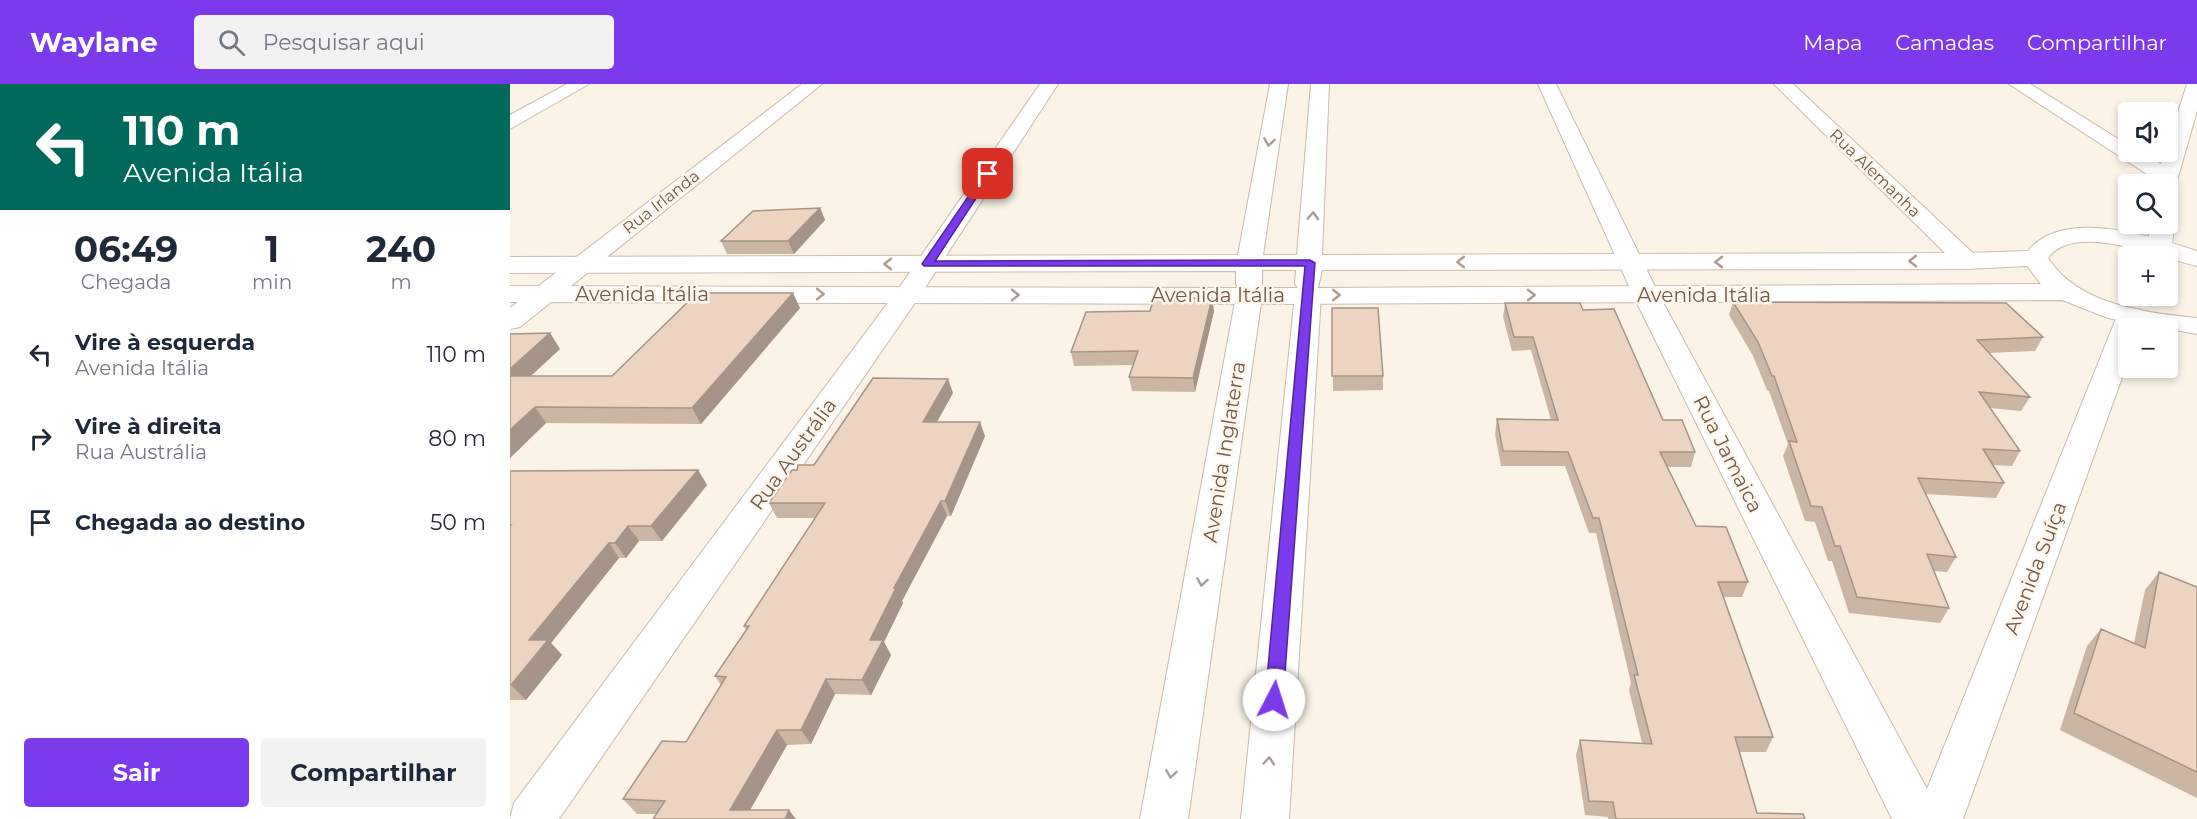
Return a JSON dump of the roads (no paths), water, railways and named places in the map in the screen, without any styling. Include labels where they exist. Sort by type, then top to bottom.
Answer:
[{"type":"street","points":[[510,123],[580,84]]},
{"type":"street","name":"Rua Irlanda","points":[[510,321],[813,84]]},
{"type":"street","name":"Rua Austrália","points":[[531,819],[908,294],[1049,84]]},
{"type":"street","name":"Avenida Inglaterra","points":[[1164,819],[1279,84]]},
{"type":"street","points":[[1265,819],[1309,279],[1320,84]]},
{"type":"street","name":"Rua Jamaica","points":[[1547,84],[1646,295],[1917,819]]},
{"type":"street","name":"Rua Alemanha","points":[[1783,84],[1967,261]]},
{"type":"street","points":[[2018,84],[2155,174]]},
{"type":"street","points":[[2168,174],[2196,84]]},
{"type":"street","points":[[2035,258],[2038,248],[2049,241],[2066,236],[2123,238],[2161,235],[2197,259]]},
{"type":"street","name":"Avenida Itália","points":[[510,294],[908,294],[1309,279],[1630,262],[1967,261],[2035,258],[2049,278],[2069,292],[2097,305],[2131,316],[2171,324],[2197,326]]},
{"type":"street","name":"Avenida Itália","points":[[510,265],[927,264],[1249,280]]},
{"type":"street","name":"Avenida Itália","points":[[1309,279],[1646,295],[2069,292]]},
{"type":"street","name":"Avenida Suíça","points":[[1939,819],[2131,316]]}]
